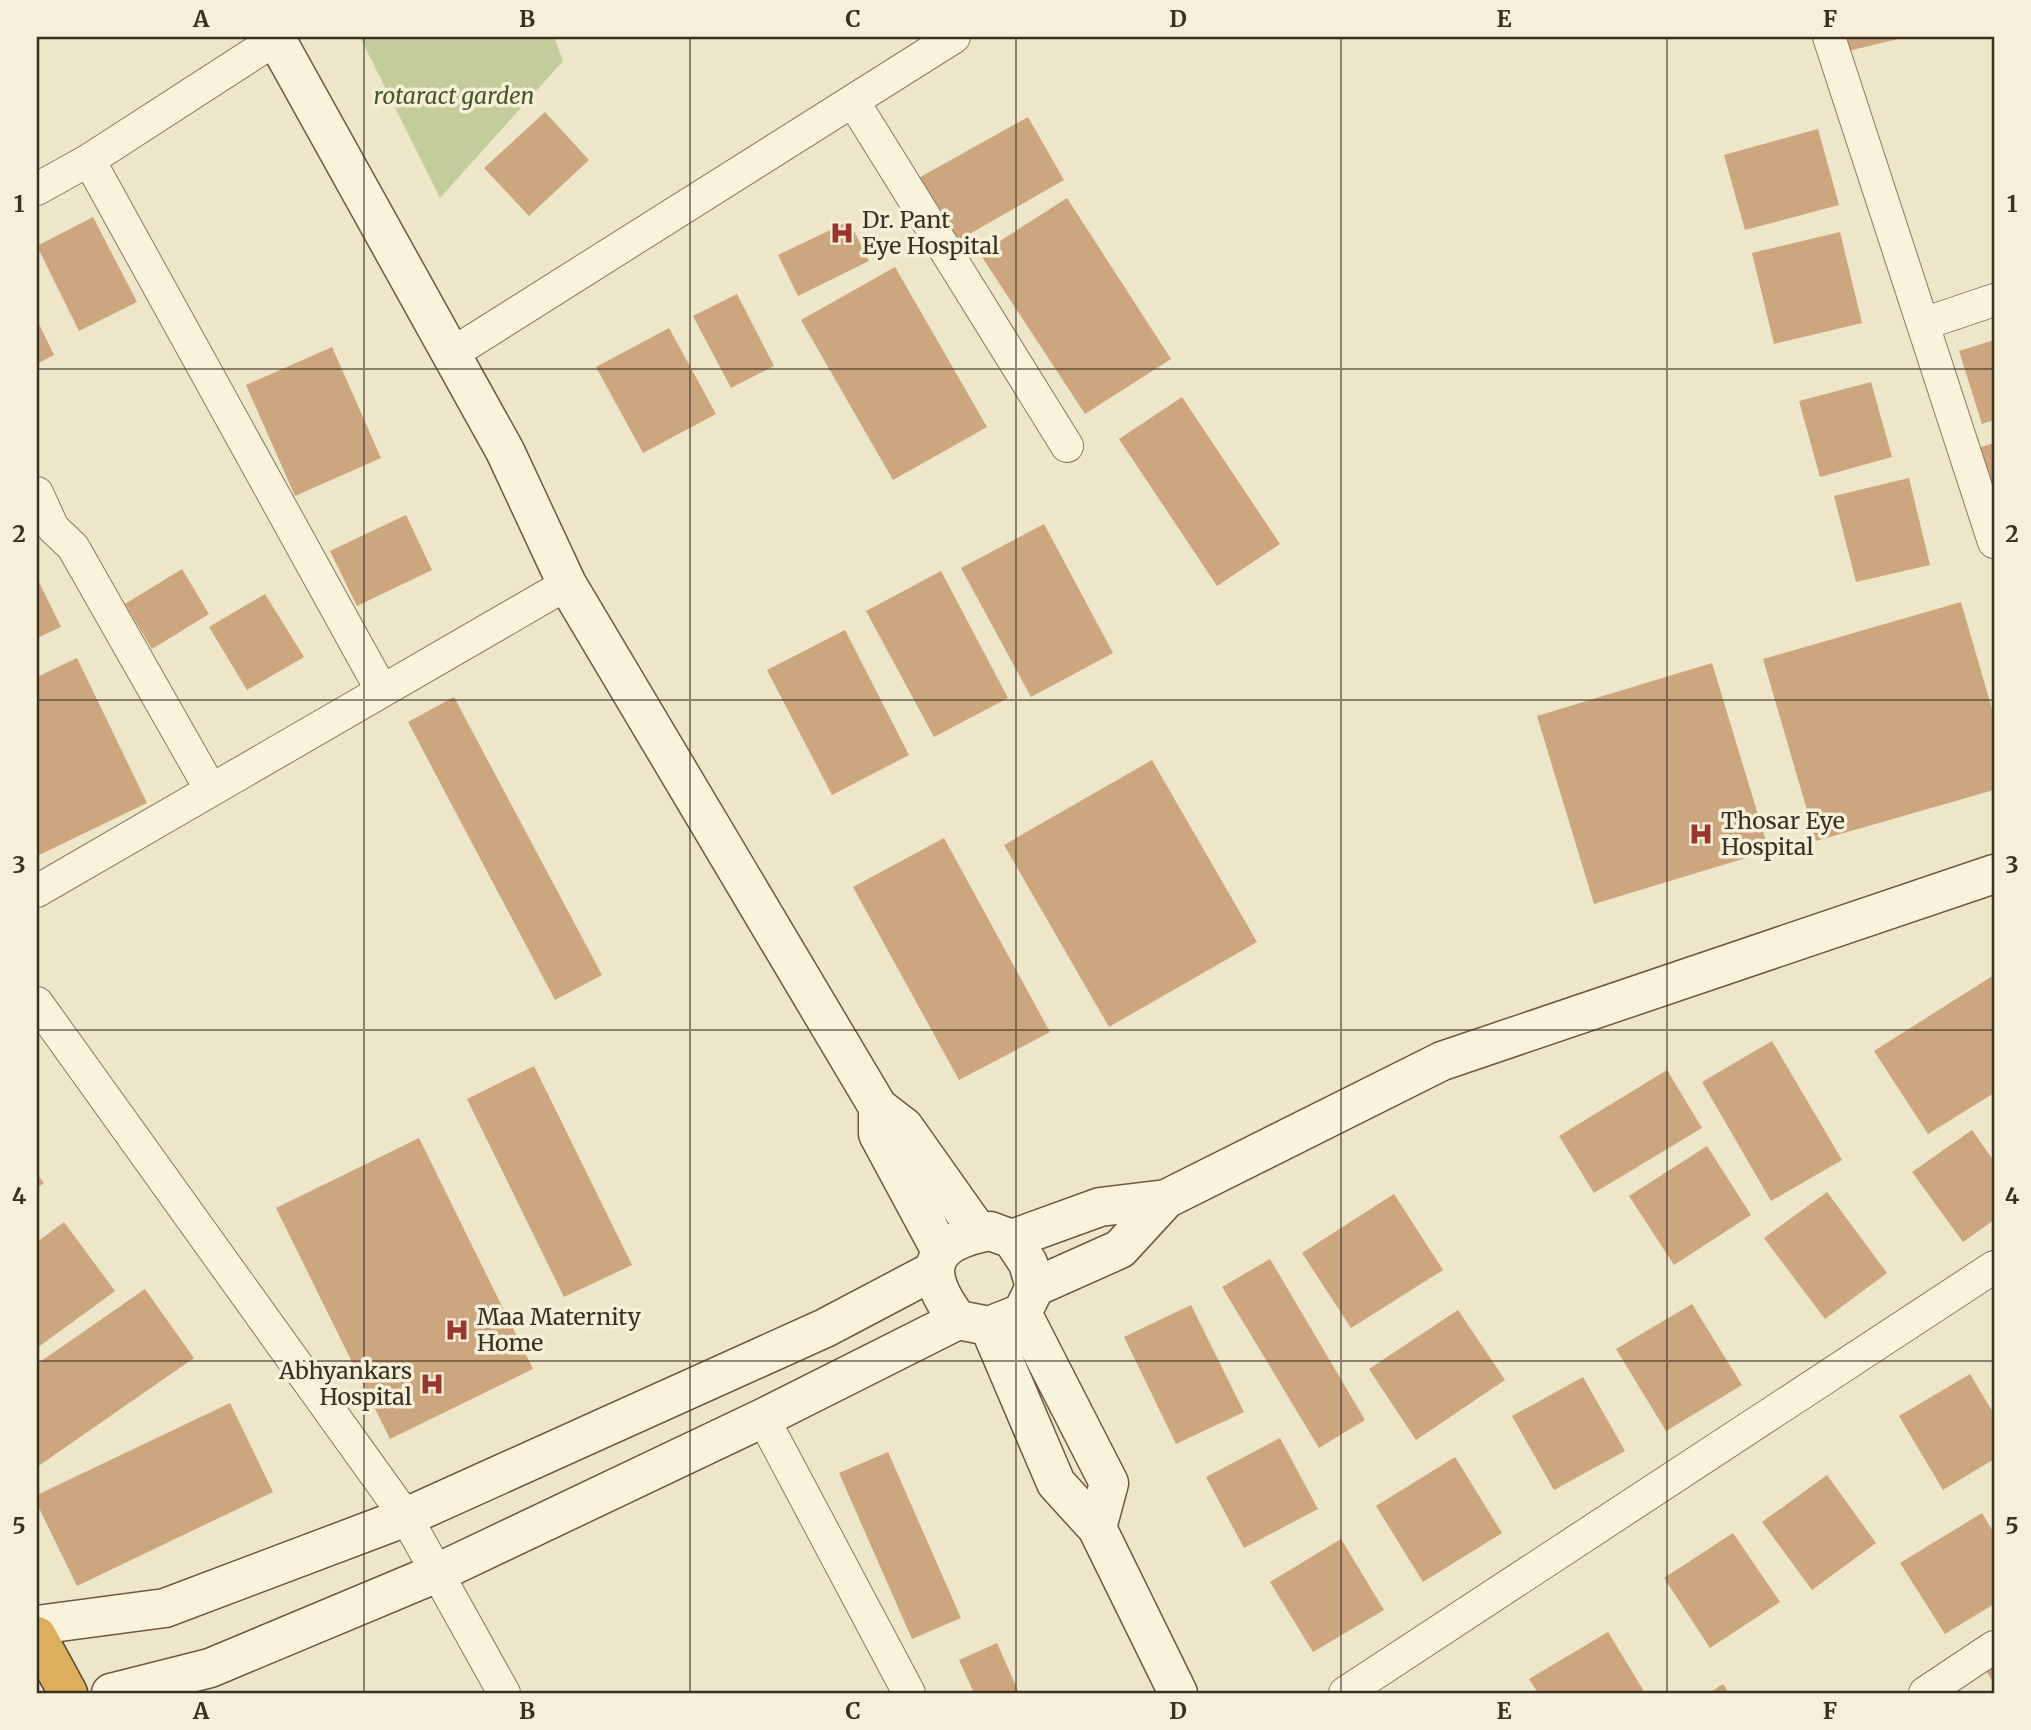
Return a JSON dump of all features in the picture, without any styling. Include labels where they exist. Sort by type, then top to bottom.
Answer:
[{"type":"highway","points":[[37,1636],[68,1693]]},
{"type":"main road","points":[[276,38],[453,353],[505,452],[567,584],[878,1107],[904,1127],[995,1236],[1028,1263],[1001,1312]]},
{"type":"main road","points":[[37,1625],[165,1608],[406,1517],[825,1328],[937,1261],[967,1236],[995,1236],[1100,1207],[1166,1199],[1441,1061],[1994,874]]},
{"type":"main road","points":[[878,1107],[878,1134],[937,1261],[939,1296],[1001,1312],[1109,1483],[1097,1528],[1178,1693]]},
{"type":"main road","points":[[111,1693],[210,1668],[437,1573],[762,1418],[1001,1312],[1121,1249],[1166,1199]]},
{"type":"street","points":[[1829,37],[1994,542]]},
{"type":"street","points":[[37,188],[89,160],[276,38]]},
{"type":"street","points":[[453,353],[853,101],[939,41]]},
{"type":"street","points":[[853,101],[1067,446]]},
{"type":"street","points":[[89,160],[382,691]]},
{"type":"street","points":[[1923,324],[1994,300]]},
{"type":"street","points":[[37,493],[53,528],[72,547],[211,790]]},
{"type":"street","points":[[37,891],[567,584]]},
{"type":"street","points":[[37,1003],[406,1517],[503,1693]]},
{"type":"street","points":[[1345,1693],[1990,1278]]},
{"type":"street","points":[[762,1418],[909,1693]]},
{"type":"street","points":[[1925,1693],[1994,1647]]},
{"type":"green space","name":"rotaract garden","points":[[360,37],[554,37],[563,61],[440,198]]},
{"type":"building","points":[[1840,37],[1902,37],[1902,38],[1844,52]]},
{"type":"building","points":[[545,112],[589,160],[529,216],[484,168]]},
{"type":"building","points":[[1028,117],[1064,180],[952,244],[915,180]]},
{"type":"building","points":[[1818,129],[1839,205],[1745,230],[1724,155]]},
{"type":"building","points":[[1067,198],[1171,359],[1085,414],[980,254]]},
{"type":"building","points":[[93,217],[137,302],[79,331],[37,246]]},
{"type":"building","points":[[849,221],[869,261],[798,296],[778,255]]},
{"type":"building","points":[[1840,232],[1862,323],[1774,344],[1752,253]]},
{"type":"building","points":[[895,267],[987,427],[893,480],[801,320]]},
{"type":"building","points":[[737,294],[774,366],[731,388],[693,316]]},
{"type":"building","points":[[37,320],[54,355],[37,364]]},
{"type":"building","points":[[669,328],[716,414],[643,453],[596,367]]},
{"type":"building","points":[[1994,340],[1994,420],[1982,424],[1959,351]]},
{"type":"building","points":[[332,347],[381,458],[295,496],[246,385]]},
{"type":"building","points":[[1871,382],[1892,457],[1820,477],[1799,401]]},
{"type":"building","points":[[1182,397],[1280,544],[1217,586],[1119,439]]},
{"type":"building","points":[[1994,443],[1994,526],[1968,451]]},
{"type":"building","points":[[1909,478],[1930,565],[1856,582],[1834,496]]},
{"type":"building","points":[[406,515],[432,570],[357,606],[330,551]]},
{"type":"building","points":[[1044,524],[1113,653],[1031,697],[961,568]]},
{"type":"building","points":[[182,569],[209,614],[152,649],[125,604]]},
{"type":"building","points":[[941,571],[1008,698],[934,737],[866,611]]},
{"type":"building","points":[[37,578],[61,627],[37,638]]},
{"type":"building","points":[[265,594],[304,657],[247,690],[209,627]]},
{"type":"building","points":[[1961,602],[1994,716],[1994,790],[1816,841],[1763,659]]},
{"type":"building","points":[[845,630],[909,755],[832,795],[767,670]]},
{"type":"building","points":[[77,658],[147,803],[37,856],[37,677]]},
{"type":"building","points":[[1712,663],[1769,851],[1594,904],[1537,716]]},
{"type":"building","points":[[454,697],[602,975],[555,1000],[408,722]]},
{"type":"building","points":[[1152,760],[1257,942],[1109,1027],[1004,845]]},
{"type":"building","points":[[944,838],[1050,1032],[959,1080],[853,887]]},
{"type":"building","points":[[1994,975],[1994,1093],[1928,1134],[1874,1051]]},
{"type":"building","points":[[1772,1041],[1842,1160],[1771,1201],[1702,1082]]},
{"type":"building","points":[[534,1066],[632,1265],[564,1297],[467,1099]]},
{"type":"building","points":[[1667,1070],[1702,1128],[1594,1193],[1559,1136]]},
{"type":"building","points":[[1972,1130],[1994,1161],[1994,1220],[1963,1242],[1912,1172]]},
{"type":"building","points":[[419,1138],[533,1369],[390,1439],[276,1208]]},
{"type":"building","points":[[1707,1146],[1751,1215],[1674,1265],[1629,1196]]},
{"type":"building","points":[[37,1174],[44,1183],[37,1188]]},
{"type":"building","points":[[1827,1192],[1887,1273],[1825,1319],[1764,1238]]},
{"type":"building","points":[[1394,1194],[1443,1270],[1351,1328],[1302,1253]]},
{"type":"building","points":[[64,1222],[115,1291],[37,1348],[37,1242]]},
{"type":"building","points":[[1270,1259],[1365,1420],[1319,1448],[1222,1287]]},
{"type":"building","points":[[145,1289],[194,1358],[37,1467],[37,1364]]},
{"type":"building","points":[[1692,1304],[1742,1385],[1666,1431],[1616,1349]]},
{"type":"building","points":[[1191,1305],[1244,1412],[1176,1444],[1124,1337]]},
{"type":"building","points":[[1458,1310],[1505,1380],[1416,1440],[1369,1369]]},
{"type":"building","points":[[1970,1374],[1994,1414],[1994,1459],[1943,1490],[1899,1416]]},
{"type":"building","points":[[1583,1377],[1625,1451],[1554,1490],[1512,1416]]},
{"type":"building","points":[[230,1403],[273,1492],[77,1586],[37,1504],[37,1495]]},
{"type":"building","points":[[1280,1438],[1318,1509],[1244,1548],[1206,1477]]},
{"type":"building","points":[[888,1452],[961,1618],[912,1639],[839,1473]]},
{"type":"building","points":[[1455,1457],[1502,1533],[1423,1582],[1376,1506]]},
{"type":"building","points":[[1827,1475],[1876,1543],[1812,1590],[1762,1522]]},
{"type":"building","points":[[1982,1513],[1994,1533],[1994,1604],[1945,1634],[1900,1563]]},
{"type":"building","points":[[1733,1533],[1780,1602],[1710,1648],[1664,1578]]},
{"type":"building","points":[[1341,1539],[1384,1610],[1313,1652],[1270,1582]]},
{"type":"building","points":[[1608,1632],[1645,1693],[1538,1693],[1529,1679]]},
{"type":"building","points":[[997,1643],[1019,1693],[974,1693],[959,1660]]},
{"type":"building","points":[[1994,1657],[1994,1684],[1982,1664]]},
{"type":"building","points":[[1723,1684],[1729,1693],[1709,1693]]},
{"type":"place","name":"Dr. Pant Eye Hospital","points":[[842,233]]},
{"type":"place","name":"Thosar Eye Hospital","points":[[1701,834]]},
{"type":"place","name":"Maa Maternity Home","points":[[457,1330]]},
{"type":"place","name":"Abhyankars Hospital","points":[[432,1384]]}]
